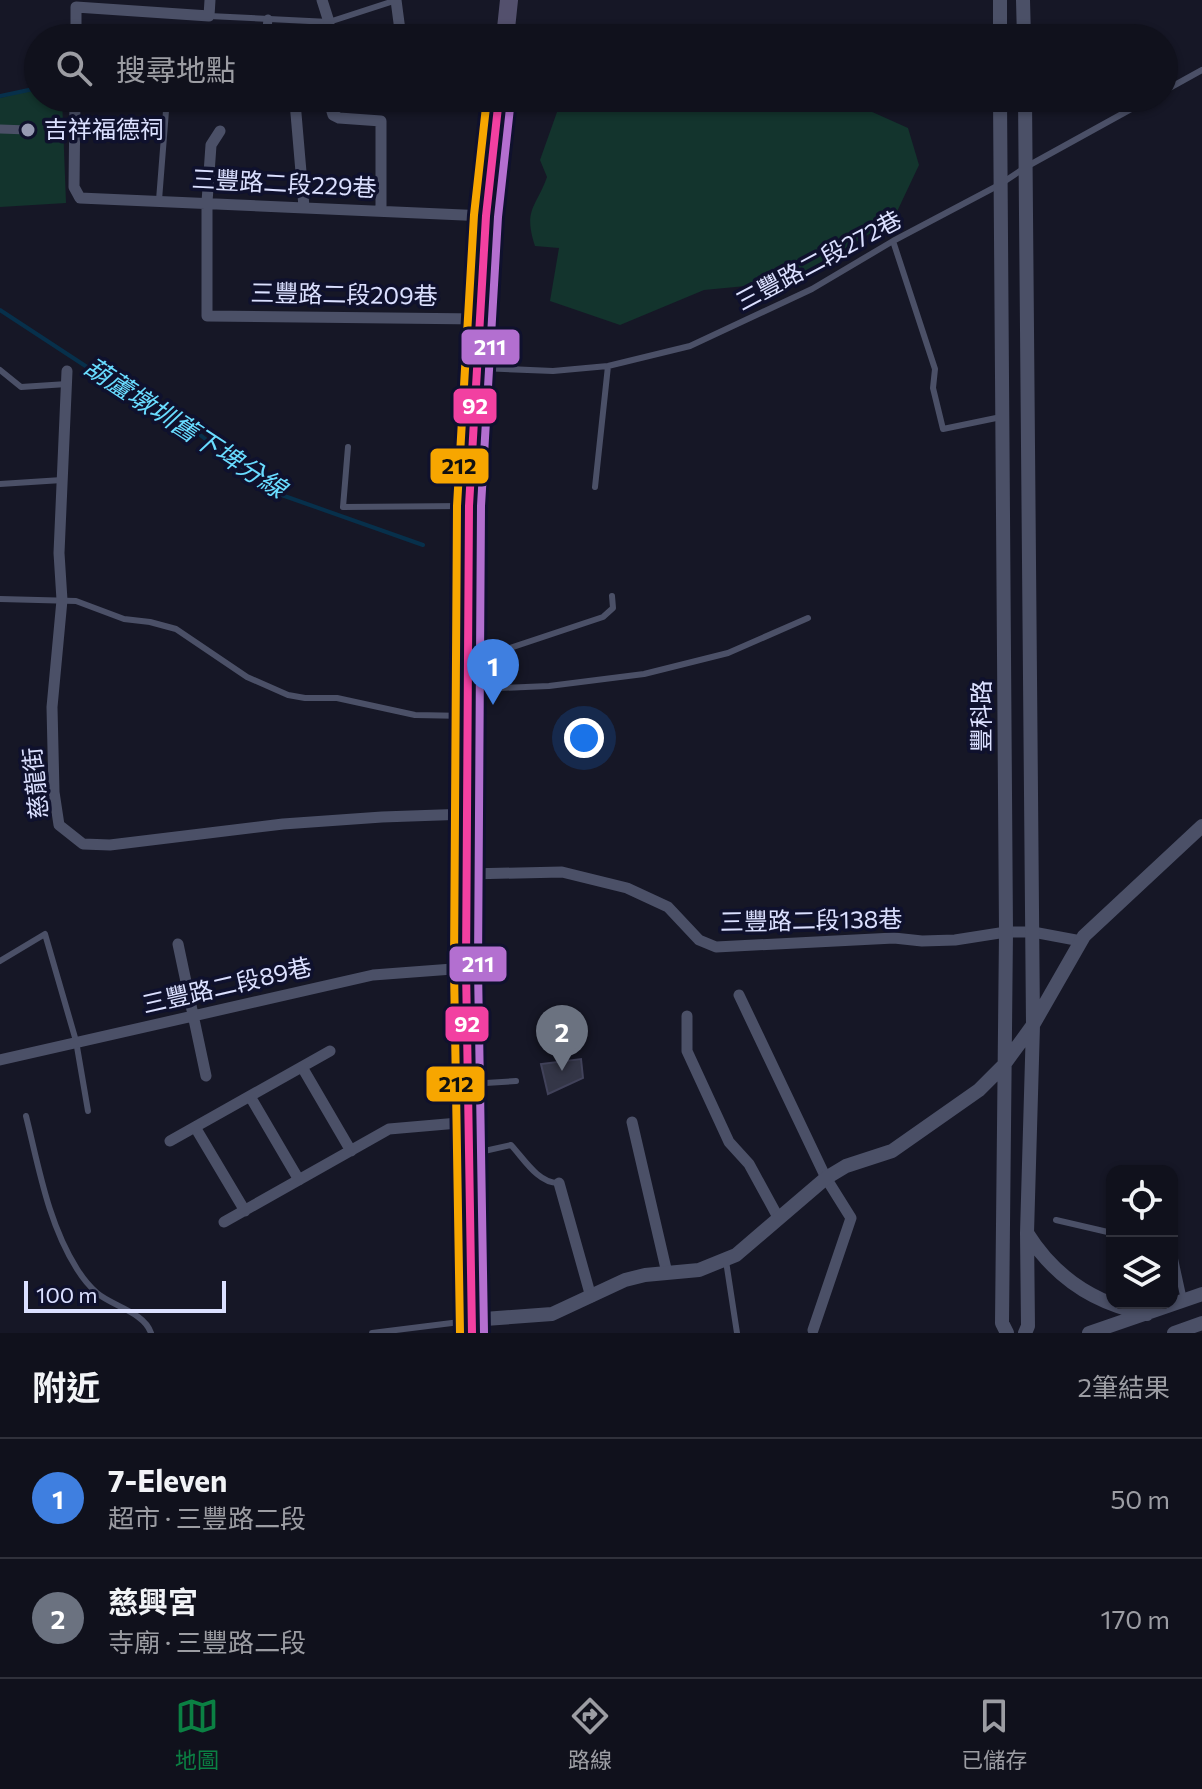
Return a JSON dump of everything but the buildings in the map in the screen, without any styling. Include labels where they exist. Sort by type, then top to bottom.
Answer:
[{"type":"main road","points":[[506,24],[509,0]]},
{"type":"main road","points":[[472,1327],[466,968],[469,506],[486,216],[497,112]]},
{"type":"street","points":[[76,24],[76,7],[209,16],[210,0]]},
{"type":"street","points":[[322,0],[329,22]]},
{"type":"street","points":[[397,0],[400,24]]},
{"type":"street","points":[[1000,0],[1000,24]]},
{"type":"street","points":[[1023,0],[1024,24]]},
{"type":"street","points":[[267,24],[268,19]]},
{"type":"street","name":"三豐路二段229巷","points":[[75,112],[74,187],[80,198],[486,216]]},
{"type":"street","points":[[296,112],[304,207]]},
{"type":"street","points":[[332,112],[339,118],[381,121],[381,211]]},
{"type":"street","name":"豐科路","points":[[1000,112],[1006,932],[1002,1323],[1007,1333]]},
{"type":"street","name":"豐科路","points":[[1025,112],[1033,1025],[1027,1233],[1028,1326],[1025,1333]]},
{"type":"street","points":[[0,129],[28,130]]},
{"type":"street","points":[[207,202],[211,145],[220,131]]},
{"type":"street","name":"三豐路二段209巷","points":[[207,202],[207,316],[480,319]]},
{"type":"street","name":"慈龍街","points":[[67,371],[59,553],[62,600],[52,707],[54,792],[59,825],[83,844],[136,842],[311,822],[468,814]]},
{"type":"street","points":[[472,1327],[552,1314],[625,1280],[699,1270],[726,1261],[826,1178],[846,1166],[892,1151],[979,1090],[1003,1066],[1033,1025],[1081,941],[1110,910],[1202,826]]},
{"type":"street","name":"三豐路二段138巷","points":[[468,874],[562,872],[627,888],[668,907],[699,940],[716,947],[894,938],[955,940],[1006,932],[1033,932],[1081,941]]},
{"type":"street","points":[[178,944],[206,1076]]},
{"type":"street","name":"三豐路二段89巷","points":[[0,1060],[373,975],[466,968]]},
{"type":"street","points":[[739,995],[826,1178],[851,1218],[813,1330]]},
{"type":"street","points":[[687,1016],[687,1051],[729,1142],[749,1164],[779,1219]]},
{"type":"street","points":[[170,1141],[330,1051]]},
{"type":"street","points":[[302,1067],[351,1151]]},
{"type":"street","points":[[251,1098],[299,1180]]},
{"type":"street","points":[[224,1222],[389,1129],[470,1122]]},
{"type":"street","points":[[632,1122],[667,1273]]},
{"type":"street","points":[[195,1127],[245,1211]]},
{"type":"street","points":[[559,1183],[591,1297]]},
{"type":"street","points":[[1027,1233],[1048,1262],[1075,1286],[1117,1307],[1147,1314]]},
{"type":"street","points":[[1089,1333],[1202,1294]]},
{"type":"street","points":[[1174,1333],[1202,1323]]},
{"type":"lane","points":[[209,16],[329,22],[397,0]]},
{"type":"lane","points":[[1178,83],[1202,70]]},
{"type":"lane","points":[[159,200],[166,112]]},
{"type":"lane","name":"三豐路二段272巷","points":[[477,367],[553,371],[608,366],[690,346],[812,289],[1126,112]]},
{"type":"lane","points":[[893,241],[935,369],[933,388],[943,429],[1001,417]]},
{"type":"lane","points":[[595,487],[608,366]]},
{"type":"lane","points":[[0,370],[21,387],[67,384]]},
{"type":"lane","points":[[348,447],[343,507],[469,506]]},
{"type":"lane","points":[[0,484],[62,480]]},
{"type":"lane","points":[[470,656],[495,653],[603,617],[613,608],[612,596]]},
{"type":"lane","points":[[0,599],[76,601],[124,619],[176,629],[247,677],[288,695],[337,698],[415,715],[469,716]]},
{"type":"lane","points":[[470,690],[549,686],[644,674],[728,653],[808,618]]},
{"type":"lane","points":[[0,961],[45,934],[76,1041],[88,1111]]},
{"type":"lane","points":[[469,1084],[516,1081]]},
{"type":"lane","points":[[26,1116],[53,1222],[78,1270],[97,1293],[135,1316],[149,1327],[151,1333]]},
{"type":"lane","points":[[471,1154],[511,1145],[538,1175],[549,1183],[559,1183]]},
{"type":"lane","points":[[1056,1220],[1064,1219],[1070,1225],[1106,1232]]},
{"type":"lane","points":[[726,1261],[737,1333]]},
{"type":"lane","points":[[1178,1272],[1184,1300]]},
{"type":"lane","points":[[372,1333],[472,1327]]},
{"type":"green space","points":[[24,92],[24,112],[63,112],[66,203],[0,207],[0,98]]},
{"type":"green space","points":[[557,112],[872,112],[908,128],[919,165],[893,220],[788,282],[704,290],[620,325],[550,301],[559,248],[535,246],[530,224],[532,209],[547,177],[540,160]]},
{"type":"waterway","points":[[0,96],[24,91]]},
{"type":"waterway","name":"葫蘆墩圳舊下埤分線","points":[[0,310],[87,367],[178,418],[276,493],[423,545]]},
{"type":"transit line","name":"212","points":[[460,1333],[454,968],[457,506],[474,215],[485,112]]},
{"type":"transit line","name":"92","points":[[472,1333],[466,968],[469,506],[486,216],[497,112]]},
{"type":"transit line","name":"211","points":[[484,1333],[478,968],[481,506],[498,217],[510,112]]},
{"type":"place","name":"吉祥福德祠","points":[[28,130]]},
{"type":"place","name":"7-Eleven","points":[[493,705]]},
{"type":"place","name":"慈興宮","points":[[562,1071]]}]
